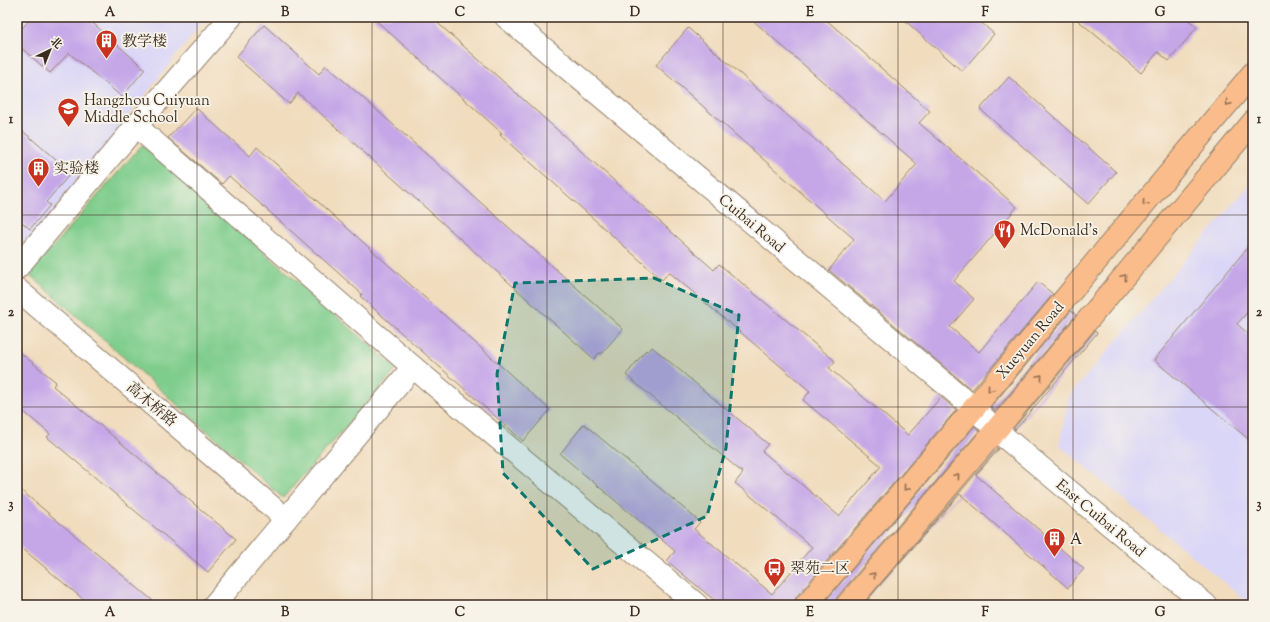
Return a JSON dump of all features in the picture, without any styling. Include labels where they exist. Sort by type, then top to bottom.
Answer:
[{"type":"main road","name":"Xueyuan Road","points":[[806,605],[974,408],[1253,73]]},
{"type":"main road","name":"Xueyuan Road","points":[[848,605],[1253,122]]},
{"type":"street","points":[[17,268],[136,126],[231,17]]},
{"type":"street","name":"Cuibai Road","points":[[506,17],[974,408],[996,430]]},
{"type":"street","points":[[136,126],[413,367],[696,605]]},
{"type":"street","name":"高木桥路","points":[[17,289],[286,519]]},
{"type":"street","points":[[214,605],[413,367]]},
{"type":"street","name":"East Cuibai Road","points":[[996,430],[1206,605]]},
{"type":"highlighted area","points":[[654,278],[739,315],[726,448],[707,516],[593,569],[503,473],[497,374],[515,283]]},
{"type":"shaded area","name":"Hangzhou Cuiyuan Middle School","points":[[17,17],[207,17],[34,235],[17,246]]},
{"type":"shaded area","points":[[1253,181],[1253,599],[1245,600],[1059,445],[1069,396]]},
{"type":"green space","points":[[142,145],[397,369],[283,498],[29,274]]},
{"type":"building","name":"教学楼","points":[[32,17],[86,17],[145,69],[122,97],[69,53],[50,73],[17,44],[17,34]]},
{"type":"building","points":[[372,17],[431,17],[714,270],[719,264],[835,361],[829,368],[908,435],[941,397],[956,410],[796,597],[794,605],[720,605],[667,561],[675,551],[560,454],[584,424],[700,522],[694,529],[772,594],[812,547],[735,483],[743,473],[626,375],[646,350],[648,352],[652,347],[768,444],[762,451],[839,516],[881,466],[803,400],[810,391],[669,272],[662,280],[500,135],[502,133]]},
{"type":"building","points":[[749,17],[823,17],[930,111],[919,123],[1017,207],[954,281],[974,299],[950,327],[979,352],[1038,282],[1053,294],[972,390],[829,270],[854,239],[656,65],[688,28],[885,201],[917,164]]},
{"type":"building","points":[[901,17],[975,17],[994,34],[962,71]]},
{"type":"building","points":[[1074,17],[1185,17],[1197,27],[1169,61],[1158,52],[1141,73]]},
{"type":"building","points":[[264,25],[319,74],[326,65],[623,329],[601,354],[599,353],[594,359],[298,93],[289,104],[236,57]]},
{"type":"building","points":[[1009,77],[1116,172],[1088,204],[980,109]]},
{"type":"building","points":[[196,108],[250,156],[257,147],[550,410],[523,441],[360,296],[362,294],[229,176],[222,184],[168,138]]},
{"type":"building","name":"实验楼","points":[[17,126],[71,173],[46,202],[50,205],[30,229],[17,218]]},
{"type":"building","points":[[1253,241],[1253,306],[1237,324],[1253,338],[1253,443],[1154,360]]},
{"type":"building","points":[[1071,311],[1076,315],[995,411],[991,407]]},
{"type":"building","points":[[1095,331],[1097,333],[1015,430],[1014,428]]},
{"type":"building","points":[[17,350],[56,382],[53,386],[236,539],[208,572],[47,437],[50,434],[17,406]]},
{"type":"building","points":[[975,426],[979,431],[837,597],[835,605],[822,605]]},
{"type":"building","points":[[998,448],[999,449],[976,475],[1084,569],[1068,588],[960,494],[863,605]]},
{"type":"building","points":[[17,487],[158,605],[90,605],[17,544]]},
{"type":"place","name":"教学楼","points":[[107,60]]},
{"type":"place","name":"Hangzhou Cuiyuan Middle School","points":[[68,128]]},
{"type":"place","name":"实验楼","points":[[38,188]]},
{"type":"place","name":"McDonald's","points":[[1004,250]]},
{"type":"place","name":"A","points":[[1054,558]]},
{"type":"place","name":"翠苑二区","points":[[775,588]]}]
